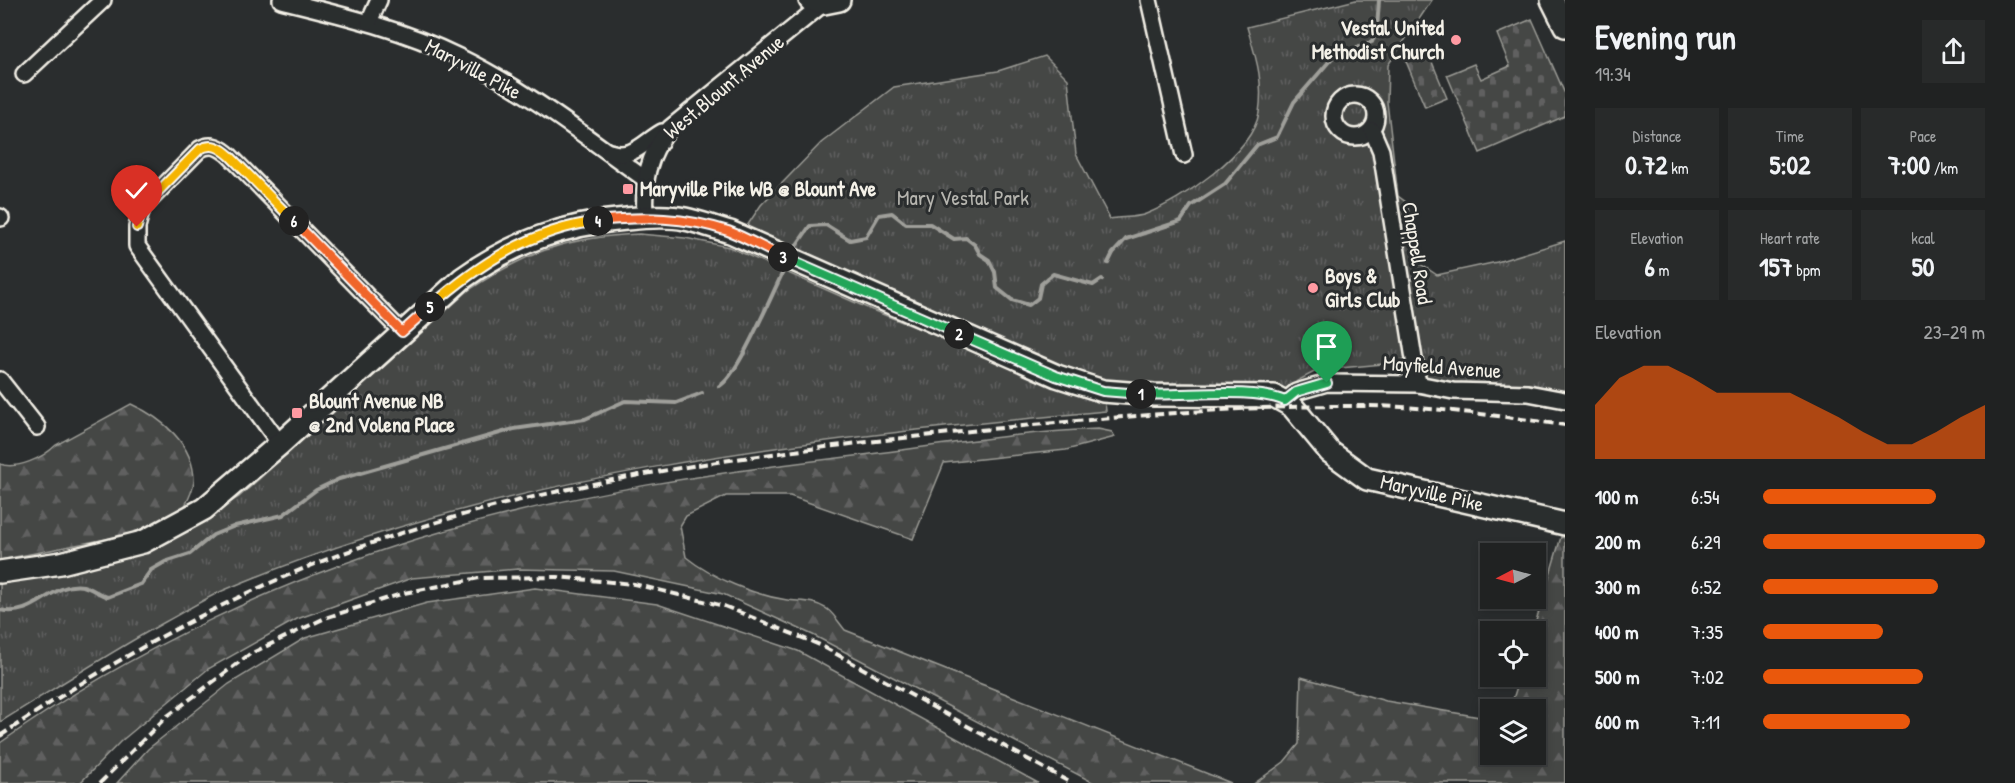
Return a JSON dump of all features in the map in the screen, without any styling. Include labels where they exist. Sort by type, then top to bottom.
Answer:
[{"type":"street","points":[[24,74],[103,0]]},
{"type":"street","name":"Maryville Pike","points":[[281,0],[369,22],[458,56],[487,72],[645,179]]},
{"type":"street","points":[[369,22],[379,0]]},
{"type":"street","points":[[1149,0],[1184,155]]},
{"type":"street","points":[[1552,0],[1565,26]]},
{"type":"street","name":"West Blount Avenue","points":[[645,217],[645,179],[652,154],[670,128],[824,1]]},
{"type":"street","points":[[604,150],[628,155],[670,128]]},
{"type":"street","name":"Chappell Road","points":[[1372,130],[1381,151],[1418,384]]},
{"type":"street","points":[[280,444],[137,246],[137,227],[142,208],[200,149],[216,146],[230,156],[402,332]]},
{"type":"street","points":[[0,572],[61,563],[143,542],[204,509],[280,444],[463,278],[514,246],[535,236],[578,224],[645,217],[684,219],[730,232],[1056,376],[1103,391],[1154,395],[1274,396],[1285,401]]},
{"type":"street","points":[[0,380],[37,427]]},
{"type":"street","name":"Mayfield Avenue","points":[[1285,401],[1296,392],[1327,383],[1418,384],[1452,391],[1528,393],[1565,400]]},
{"type":"street","name":"Maryville Pike","points":[[1285,401],[1330,452],[1367,478],[1565,524]]},
{"type":"green space","name":"Mary Vestal Park","points":[[1356,0],[1432,0],[1388,65],[1387,102],[1398,196],[1407,203],[1419,263],[1437,275],[1497,262],[1565,241],[1565,394],[1513,385],[1438,384],[1425,381],[1421,356],[1394,363],[1318,370],[1297,381],[1287,391],[1269,386],[1101,384],[745,229],[761,205],[821,143],[894,87],[998,71],[1045,56],[1068,79],[1076,154],[1110,219],[1146,214],[1178,198],[1213,173],[1230,159],[1254,128],[1259,113],[1260,90],[1258,69],[1247,27]]},
{"type":"green space","points":[[1532,19],[1565,94],[1565,116],[1480,153],[1447,75],[1474,64],[1481,79],[1510,66],[1497,34]]},
{"type":"green space","points":[[1427,50],[1447,98],[1425,107],[1405,59]]},
{"type":"green space","points":[[639,234],[685,238],[729,247],[872,310],[996,359],[1036,380],[1105,403],[1106,411],[881,434],[768,449],[656,467],[545,489],[435,517],[328,550],[222,591],[123,646],[0,722],[0,582],[77,570],[131,556],[162,544],[239,497],[469,290],[511,265],[550,249],[590,239]]},
{"type":"green space","points":[[131,404],[165,425],[189,455],[194,481],[184,508],[131,534],[0,560],[0,464],[22,464],[37,458],[56,445]]},
{"type":"green space","points":[[1098,429],[1112,432],[1115,437],[1066,450],[944,463],[913,539],[790,496],[726,496],[686,516],[680,526],[686,557],[708,572],[747,590],[774,598],[817,604],[830,611],[845,630],[1231,783],[1094,783],[813,635],[723,594],[614,571],[518,569],[412,578],[297,619],[208,669],[120,742],[80,783],[0,783],[0,743],[103,677],[158,646],[270,593],[385,549],[494,517],[545,505],[700,476],[976,440]]},
{"type":"green space","points":[[1561,537],[1565,538],[1565,783],[1255,783],[1284,762],[1299,744],[1301,677],[1386,701],[1480,717],[1480,765],[1546,765],[1546,699],[1513,699],[1517,687],[1546,687],[1546,621],[1536,621],[1540,609],[1546,609],[1546,587]]},
{"type":"green space","points":[[535,588],[657,604],[798,651],[1038,783],[117,783],[148,749],[229,684],[305,638],[427,603]]},
{"type":"waterway","points":[[1108,263],[1113,253],[1126,239],[1181,221],[1191,206],[1225,184],[1257,145],[1277,137],[1294,102],[1333,57],[1372,42],[1377,29],[1379,0]]},
{"type":"waterway","points":[[794,249],[810,226],[826,225],[850,240],[866,237],[879,215],[892,213],[906,224],[930,224],[954,239],[966,238],[975,245],[980,254],[989,260],[995,272],[997,288],[1012,300],[1029,305],[1038,298],[1041,284],[1053,274],[1093,285],[1102,279]]},
{"type":"waterway","points":[[719,386],[727,380],[745,352],[784,270]]},
{"type":"waterway","points":[[0,610],[23,609],[61,589],[72,586],[83,586],[108,597],[141,584],[151,570],[165,562],[190,554],[213,535],[235,526],[283,515],[316,490],[339,479],[514,429],[585,419],[625,401],[676,403],[702,393]]},
{"type":"railway","points":[[0,736],[65,694],[165,635],[270,583],[357,548],[447,519],[633,476],[728,460],[918,436],[1235,409],[1325,406],[1419,408],[1565,425]]},
{"type":"railway","points":[[100,783],[165,718],[250,654],[325,618],[404,593],[479,578],[557,577],[634,584],[724,606],[820,645],[1071,783]]},
{"type":"place","name":"Vestal United Methodist Church","points":[[1456,40]]},
{"type":"place","name":"Maryville Pike WB @ Blount Ave","points":[[628,189]]},
{"type":"place","name":"Boys & Girls Club","points":[[1313,288]]},
{"type":"place","name":"Blount Avenue NB @ 2nd Volena Place","points":[[297,413]]},
{"type":"route","points":[[137,227],[142,208],[200,149],[216,146],[230,156],[402,332],[463,278],[486,261],[535,236],[578,224],[609,220],[645,217],[684,219],[730,232],[1056,376],[1103,391],[1154,395],[1274,396],[1285,401],[1307,387],[1327,383]]}]
